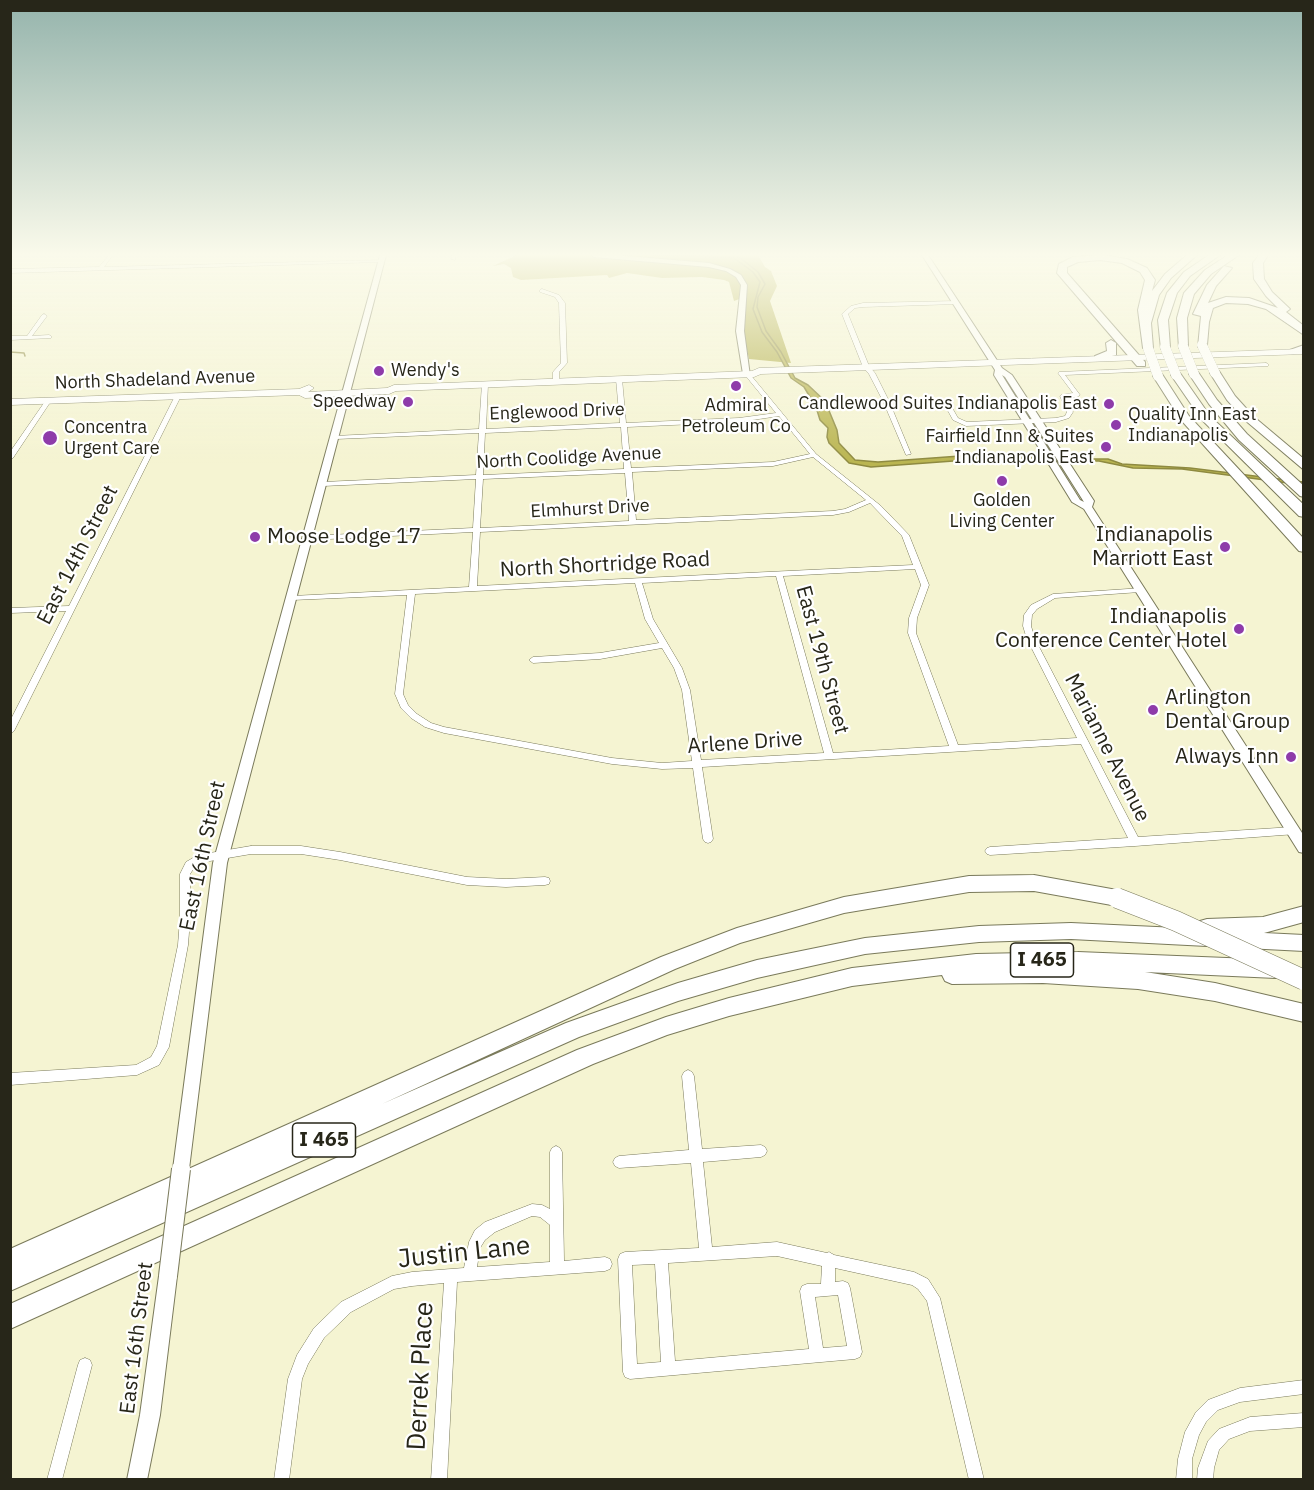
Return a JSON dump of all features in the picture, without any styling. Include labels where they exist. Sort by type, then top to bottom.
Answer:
[{"type":"highway","points":[[1095,325],[1111,344],[1132,360]]},
{"type":"highway","points":[[1107,325],[1124,344],[1132,360]]},
{"type":"highway","points":[[1146,325],[1148,348],[1158,376],[1185,418],[1231,470],[1304,533]]},
{"type":"highway","points":[[1165,325],[1168,351],[1176,375],[1206,418],[1304,513]]},
{"type":"highway","points":[[1182,325],[1183,346],[1194,374],[1225,417],[1243,437],[1304,493]]},
{"type":"highway","points":[[1197,325],[1198,340],[1231,398],[1300,473]]},
{"type":"highway","points":[[1202,345],[1204,325]]},
{"type":"highway","points":[[1099,358],[1112,353],[1111,344]]},
{"type":"highway","points":[[1124,344],[1142,352],[1168,351]]},
{"type":"highway","points":[[1225,417],[1300,473]]},
{"type":"highway","points":[[1249,487],[1304,549]]},
{"type":"highway","points":[[10,1262],[668,963],[737,936],[843,905],[969,884],[1017,882],[1042,884],[1117,898],[1176,921],[1304,980]]},
{"type":"highway","points":[[1071,931],[1131,925],[1233,927],[1270,923],[1304,914]]},
{"type":"highway","name":"I 465","points":[[10,1279],[542,1044],[678,992],[796,959],[865,946],[979,934],[1071,931],[1304,943]]},
{"type":"highway","name":"I 465","points":[[10,1317],[585,1057],[666,1026],[784,993],[862,975],[921,967],[999,962],[1078,961],[1304,970]]},
{"type":"highway","points":[[784,993],[954,975],[1063,975],[1181,986],[1304,1013]]},
{"type":"main road","name":"North Shadeland Avenue","points":[[997,366],[1099,358],[1132,360],[1168,351],[1300,350]]},
{"type":"main road","name":"North Shadeland Avenue","points":[[10,402],[301,392],[305,395],[348,390],[389,391],[394,388],[774,373],[1132,360],[1304,357]]},
{"type":"street","points":[[28,338],[38,325]]},
{"type":"street","name":"East 16th Street","points":[[137,1479],[150,1415],[210,927],[223,854],[365,325]]},
{"type":"street","points":[[561,382],[565,373],[561,369],[564,363],[562,325]]},
{"type":"street","points":[[741,325],[750,374],[780,414],[814,455],[871,500],[903,531],[919,567],[925,589],[912,618],[912,631],[955,749]]},
{"type":"street","points":[[848,325],[908,454]]},
{"type":"street","points":[[970,325],[997,366],[1008,375],[1045,450],[1077,502],[1087,507],[1304,848]]},
{"type":"street","points":[[10,338],[49,337]]},
{"type":"street","points":[[945,400],[955,419],[963,423],[1033,422],[1061,419],[1070,412],[1063,396],[1077,394],[1061,373],[1266,365]]},
{"type":"street","points":[[619,379],[633,522]]},
{"type":"street","points":[[473,589],[485,384]]},
{"type":"street","name":"East 14th Street","points":[[10,731],[178,396]]},
{"type":"street","points":[[10,458],[48,401]]},
{"type":"street","name":"Englewood Drive","points":[[336,437],[739,420],[780,414]]},
{"type":"street","points":[[1033,422],[1057,450],[1089,501],[1087,507]]},
{"type":"street","name":"North Coolidge Avenue","points":[[323,484],[776,464],[814,455]]},
{"type":"street","name":"Elmhurst Drive","points":[[308,538],[833,513],[847,511],[871,500]]},
{"type":"street","name":"North Shortridge Road","points":[[292,598],[919,567]]},
{"type":"street","name":"East 19th Street","points":[[779,574],[829,756]]},
{"type":"street","points":[[638,581],[648,616],[678,669],[686,690],[708,839]]},
{"type":"street","name":"Marianne Avenue","points":[[1135,842],[1027,628],[1028,615],[1037,604],[1056,595],[1140,590]]},
{"type":"street","name":"Arlene Drive","points":[[411,592],[399,690],[404,706],[414,716],[428,725],[444,730],[612,761],[650,765],[1084,741]]},
{"type":"street","points":[[10,611],[72,609]]},
{"type":"street","points":[[533,660],[611,655],[664,645]]},
{"type":"street","points":[[990,851],[1293,831]]},
{"type":"street","points":[[10,1079],[136,1070],[155,1061],[163,1047],[183,945],[186,919],[185,874],[190,865],[197,860],[265,849],[301,850],[467,882],[506,884],[545,881]]},
{"type":"street","points":[[688,1076],[706,1253]]},
{"type":"street","points":[[619,1162],[761,1151]]},
{"type":"street","points":[[556,1152],[557,1268]]},
{"type":"street","points":[[469,1275],[474,1247],[480,1235],[490,1227],[532,1210],[542,1211],[557,1222]]},
{"type":"street","points":[[817,1355],[807,1291],[843,1288],[855,1352],[630,1372],[625,1259],[777,1249],[914,1279],[930,1292],[977,1479]]},
{"type":"street","points":[[661,1256],[668,1369]]},
{"type":"street","points":[[828,1290],[829,1259]]},
{"type":"street","name":"Justin Lane","points":[[280,1479],[295,1379],[302,1360],[318,1333],[346,1307],[392,1284],[412,1279],[604,1264]]},
{"type":"street","name":"Derrek Place","points":[[439,1479],[451,1276]]},
{"type":"street","points":[[54,1479],[85,1365]]},
{"type":"street","points":[[1184,1479],[1185,1459],[1192,1432],[1201,1416],[1213,1405],[1240,1395],[1304,1388]]},
{"type":"street","points":[[1205,1479],[1213,1446],[1218,1438],[1231,1429],[1250,1424],[1304,1420]]},
{"type":"shaded area","points":[[743,325],[778,325],[791,363],[749,359]]},
{"type":"shaded area","points":[[759,325],[764,325],[795,378],[808,385],[825,401],[837,430],[839,443],[855,460],[878,462],[960,456],[1068,455],[1089,459],[1108,459],[1122,464],[1190,468],[1303,482],[1303,485],[1182,469],[1133,468],[1099,461],[1077,461],[1069,457],[981,459],[871,467],[849,463],[829,443],[828,428],[820,420],[816,407],[804,387],[791,378],[777,352]]},
{"type":"waterway","points":[[10,352],[24,353],[25,356]]},
{"type":"place","name":"Wendy's","points":[[379,371]]},
{"type":"place","name":"Admiral Petroleum Co","points":[[736,386]]},
{"type":"place","name":"Speedway","points":[[408,402]]},
{"type":"place","name":"Candlewood Suites Indianapolis East","points":[[1109,404]]},
{"type":"place","name":"Quality Inn East Indianapolis","points":[[1116,425]]},
{"type":"place","name":"Concentra Urgent Care","points":[[50,438]]},
{"type":"place","name":"Fairfield Inn & Suites Indianapolis East","points":[[1106,447]]},
{"type":"place","name":"Golden Living Center","points":[[1002,481]]},
{"type":"place","name":"Moose Lodge 17","points":[[255,537]]},
{"type":"place","name":"Indianapolis Marriott East","points":[[1225,547]]},
{"type":"place","name":"Indianapolis Conference Center Hotel","points":[[1239,629]]},
{"type":"place","name":"Arlington Dental Group","points":[[1153,710]]},
{"type":"place","name":"Always Inn","points":[[1291,757]]}]
